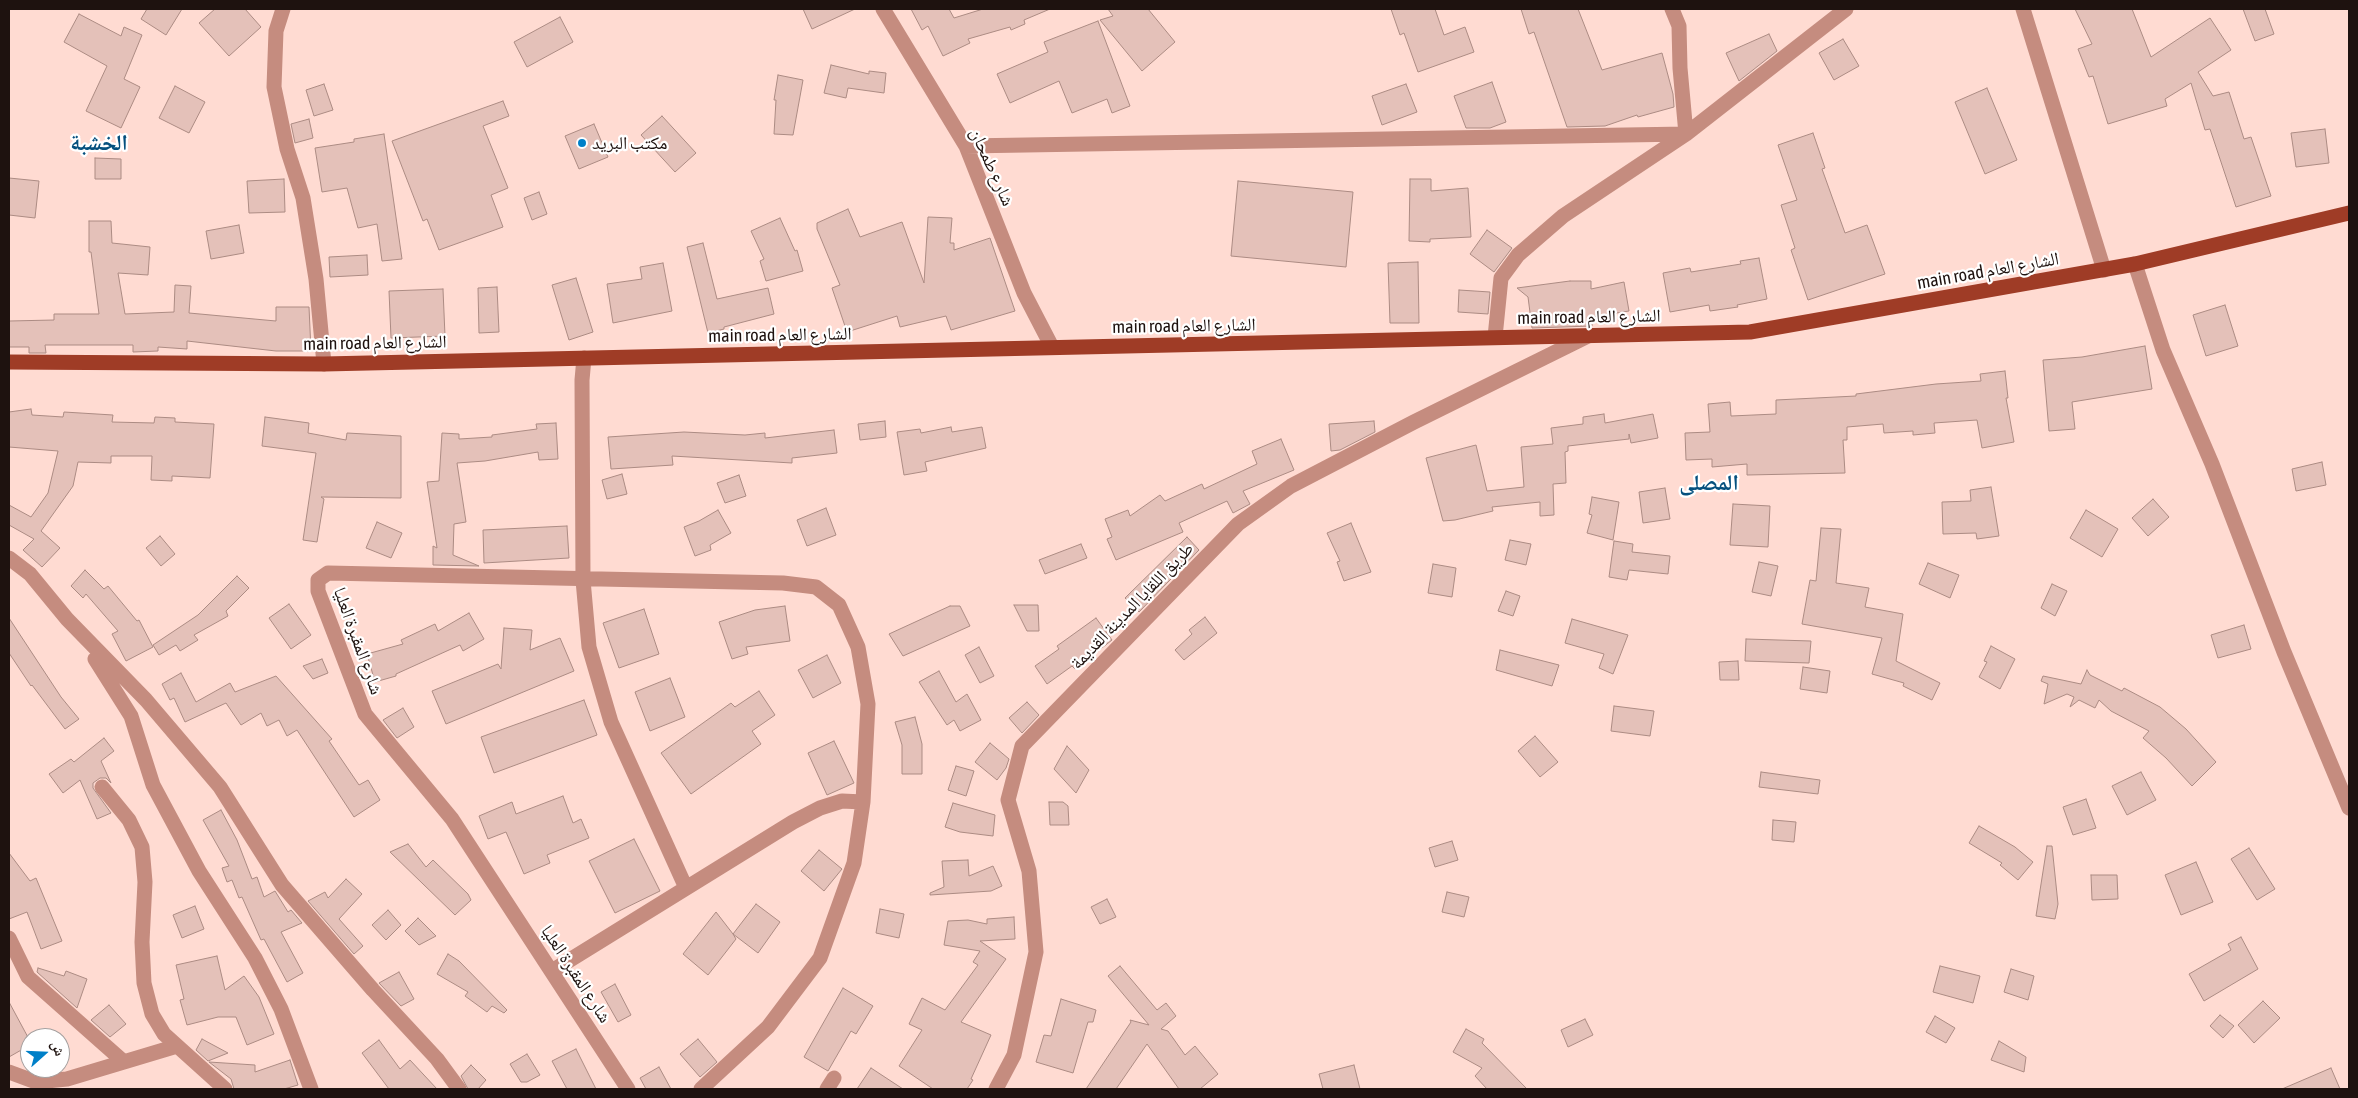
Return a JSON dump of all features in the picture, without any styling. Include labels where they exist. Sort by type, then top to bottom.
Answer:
[{"type":"main road","name":"main road الشارع العام","points":[[9,362],[324,364],[1750,332],[2135,264],[2349,213]]},
{"type":"street","points":[[283,9],[276,31],[274,87],[287,149],[303,198],[316,279],[324,364]]},
{"type":"street","name":"شارع طمحان","points":[[883,9],[966,146],[1024,293],[1052,347]]},
{"type":"street","points":[[1672,9],[1679,26],[1680,68],[1686,134]]},
{"type":"street","points":[[1495,337],[1501,278],[1518,255],[1564,216],[1686,134],[1846,9]]},
{"type":"street","points":[[2023,9],[2104,270]]},
{"type":"street","points":[[966,146],[1686,134]]},
{"type":"street","points":[[2135,264],[2163,350],[2212,464],[2284,652],[2349,808]]},
{"type":"street","name":"طريق اللقايا المدينة القديمة","points":[[996,1089],[1014,1055],[1036,952],[1029,871],[1008,800],[1022,746],[1238,524],[1291,486],[1590,335]]},
{"type":"street","points":[[584,358],[582,380],[583,580],[589,647],[611,722],[686,888]]},
{"type":"street","points":[[9,558],[30,574],[67,618],[146,700],[220,787],[282,885],[373,990],[437,1058],[459,1089]]},
{"type":"street","name":"شارع المقبرة العليا","points":[[583,580],[328,573],[318,580],[318,591],[365,714],[452,819],[628,1089]]},
{"type":"street","points":[[583,580],[783,582],[816,587],[839,605],[858,647],[868,704],[863,802],[854,863],[820,958],[768,1027],[701,1089]]},
{"type":"street","points":[[67,618],[113,685],[131,716],[153,785],[199,872],[255,958],[281,1009],[311,1089]]},
{"type":"street","points":[[102,787],[129,820],[142,847],[145,882],[142,942],[144,983],[152,1014],[164,1034],[225,1089]]},
{"type":"street","points":[[552,972],[794,822],[820,808],[842,801],[863,802]]},
{"type":"street","points":[[9,938],[28,977],[124,1062]]},
{"type":"street","points":[[9,1072],[36,1082],[67,1079],[177,1046]]},
{"type":"building","points":[[147,9],[182,9],[166,35],[141,19]]},
{"type":"building","points":[[215,9],[245,9],[261,27],[229,56],[199,23]]},
{"type":"building","points":[[803,9],[855,9],[812,29]]},
{"type":"building","points":[[911,9],[949,9],[954,18],[983,9],[1050,9],[1024,20],[1025,24],[1011,30],[1010,27],[968,39],[970,43],[943,56],[928,26],[922,30]]},
{"type":"building","points":[[1108,9],[1148,9],[1175,42],[1142,71],[1100,20],[1113,16]]},
{"type":"building","points":[[1391,9],[1435,9],[1444,35],[1465,27],[1474,52],[1418,72],[1404,33],[1400,35]]},
{"type":"building","points":[[1521,9],[1578,9],[1602,70],[1662,53],[1673,94],[1674,107],[1638,117],[1637,115],[1605,126],[1567,127],[1534,32],[1529,34]]},
{"type":"building","points":[[2075,9],[2132,9],[2151,57],[2210,18],[2231,50],[2198,72],[2213,96],[2229,92],[2244,139],[2251,137],[2271,196],[2236,207],[2210,129],[2205,130],[2191,83],[2165,99],[2167,106],[2108,124],[2093,76],[2089,77],[2078,49],[2092,44]]},
{"type":"building","points":[[2243,9],[2265,9],[2274,34],[2255,41]]},
{"type":"building","points":[[79,14],[121,36],[124,27],[142,35],[124,79],[140,87],[121,128],[86,111],[107,66],[64,42]]},
{"type":"building","points":[[560,17],[573,42],[527,67],[514,42]]},
{"type":"building","points":[[1098,21],[1130,106],[1112,113],[1107,99],[1072,113],[1059,81],[1010,103],[997,74],[1048,52],[1044,42]]},
{"type":"building","points":[[1769,34],[1777,51],[1739,81],[1726,53]]},
{"type":"building","points":[[1843,39],[1859,66],[1834,80],[1819,53]]},
{"type":"building","points":[[831,65],[869,74],[869,71],[886,73],[884,93],[848,88],[846,98],[824,93]]},
{"type":"building","points":[[778,75],[803,80],[793,135],[774,134],[776,100],[774,100]]},
{"type":"building","points":[[1492,82],[1506,122],[1490,128],[1466,128],[1454,96]]},
{"type":"building","points":[[324,84],[333,110],[314,116],[306,90]]},
{"type":"building","points":[[1406,84],[1417,112],[1382,125],[1372,96]]},
{"type":"building","points":[[175,86],[205,102],[189,133],[159,118]]},
{"type":"building","points":[[1987,88],[2017,160],[1985,174],[1955,102]]},
{"type":"building","points":[[503,101],[509,116],[483,126],[508,188],[491,195],[503,227],[439,250],[427,219],[423,221],[392,141]]},
{"type":"building","points":[[662,116],[696,153],[675,172],[641,135]]},
{"type":"building","points":[[309,119],[313,138],[295,143],[291,124]]},
{"type":"building","points":[[594,124],[608,157],[579,169],[565,136]]},
{"type":"building","points":[[2325,129],[2329,163],[2296,167],[2291,133]]},
{"type":"building","points":[[1813,133],[1825,168],[1822,169],[1845,233],[1867,225],[1885,274],[1808,300],[1791,250],[1795,248],[1781,205],[1797,200],[1778,145]]},
{"type":"building","points":[[384,134],[402,259],[382,261],[377,224],[358,228],[347,188],[322,192],[315,148],[354,142],[354,139]]},
{"type":"building","points":[[95,158],[121,159],[121,179],[95,179]]},
{"type":"building","points":[[9,178],[39,181],[35,218],[9,215]]},
{"type":"building","points":[[284,179],[285,212],[249,213],[247,181]]},
{"type":"building","points":[[1410,179],[1431,179],[1431,191],[1468,188],[1471,237],[1430,239],[1430,242],[1409,241]]},
{"type":"building","points":[[1238,181],[1353,192],[1346,267],[1231,256]]},
{"type":"building","points":[[539,192],[547,214],[532,220],[524,198]]},
{"type":"building","points":[[848,209],[860,237],[902,222],[924,283],[928,217],[952,218],[950,243],[954,243],[954,250],[990,238],[1015,311],[951,330],[946,316],[900,327],[897,316],[847,332],[832,288],[840,285],[817,229],[817,223]]},
{"type":"building","points":[[780,218],[795,251],[797,250],[803,271],[766,281],[760,261],[764,259],[751,231]]},
{"type":"building","points":[[89,221],[111,221],[112,243],[150,247],[148,275],[118,273],[125,314],[174,312],[175,285],[191,286],[189,313],[276,321],[276,307],[309,307],[311,351],[276,351],[187,341],[187,349],[158,347],[158,351],[133,352],[133,345],[45,345],[46,353],[29,353],[29,347],[9,347],[9,321],[54,320],[54,314],[99,314],[91,252],[89,252]]},
{"type":"building","points":[[239,225],[244,253],[211,259],[206,231]]},
{"type":"building","points":[[1487,230],[1512,248],[1494,272],[1470,254]]},
{"type":"building","points":[[703,243],[717,299],[768,288],[774,314],[708,333],[687,247]]},
{"type":"building","points":[[367,255],[368,275],[330,277],[329,257]]},
{"type":"building","points":[[1759,258],[1767,299],[1737,305],[1738,307],[1710,311],[1709,305],[1670,312],[1663,273],[1690,268],[1691,272],[1741,264],[1740,261]]},
{"type":"building","points":[[1418,262],[1419,323],[1390,323],[1388,263]]},
{"type":"building","points":[[663,263],[672,311],[613,323],[607,284],[642,279],[640,267]]},
{"type":"building","points":[[576,278],[593,332],[569,340],[552,285]]},
{"type":"building","points":[[1570,281],[1591,281],[1591,289],[1624,282],[1629,311],[1592,317],[1592,326],[1532,328],[1528,297],[1517,288]]},
{"type":"building","points":[[497,287],[499,332],[479,333],[478,288]]},
{"type":"building","points":[[443,289],[445,336],[391,338],[389,291]]},
{"type":"building","points":[[1459,290],[1490,292],[1488,314],[1458,312]]},
{"type":"building","points":[[2225,305],[2238,346],[2206,356],[2193,315]]},
{"type":"building","points":[[2145,346],[2152,389],[2072,402],[2075,429],[2049,431],[2043,360],[2082,357]]},
{"type":"building","points":[[2005,371],[2008,398],[2006,398],[2014,442],[1982,448],[1977,420],[1934,423],[1935,433],[1913,435],[1913,431],[1884,433],[1883,424],[1847,427],[1847,440],[1843,440],[1845,473],[1747,475],[1747,464],[1712,467],[1712,459],[1686,460],[1685,433],[1710,432],[1708,404],[1730,402],[1731,416],[1776,414],[1776,400],[1856,396],[1856,394],[1936,384],[1981,381],[1980,374]]},
{"type":"building","points":[[31,409],[32,415],[63,417],[64,412],[113,415],[112,422],[154,423],[155,417],[175,418],[175,422],[214,424],[210,478],[172,476],[172,481],[151,480],[152,456],[111,456],[111,463],[78,462],[73,486],[41,531],[60,548],[42,567],[23,550],[34,539],[9,525],[9,505],[31,517],[48,493],[58,451],[9,447],[9,412]]},
{"type":"building","points":[[1604,414],[1605,423],[1653,414],[1658,438],[1631,443],[1629,434],[1629,439],[1568,446],[1568,451],[1565,452],[1566,483],[1553,484],[1554,515],[1540,516],[1540,502],[1492,507],[1493,511],[1443,521],[1426,458],[1476,445],[1487,491],[1524,487],[1521,447],[1553,444],[1551,428],[1583,424],[1583,417]]},
{"type":"building","points":[[265,417],[309,423],[308,433],[346,440],[347,433],[401,436],[401,498],[321,497],[324,499],[317,542],[303,540],[316,453],[262,446]]},
{"type":"building","points":[[885,421],[886,437],[860,440],[858,424]]},
{"type":"building","points":[[1374,421],[1375,432],[1340,450],[1331,451],[1329,424]]},
{"type":"building","points":[[556,423],[558,459],[539,460],[538,452],[485,461],[457,463],[466,522],[454,524],[453,555],[479,566],[433,565],[433,546],[437,548],[427,482],[439,481],[442,433],[459,434],[459,439],[492,437],[492,435],[537,429],[536,424]]},
{"type":"building","points":[[951,427],[952,432],[982,427],[986,448],[925,462],[927,471],[904,475],[897,432],[920,429],[921,433]]},
{"type":"building","points":[[834,430],[837,453],[792,458],[792,463],[672,456],[673,465],[611,469],[608,437],[684,432],[745,435],[765,433],[765,438]]},
{"type":"building","points":[[1281,439],[1294,470],[1243,491],[1250,504],[1233,513],[1227,501],[1179,523],[1183,532],[1116,560],[1107,539],[1112,537],[1105,519],[1128,510],[1130,516],[1160,495],[1165,501],[1202,484],[1204,489],[1257,464],[1252,451]]},
{"type":"building","points":[[2322,462],[2326,485],[2296,491],[2292,469]]},
{"type":"building","points":[[622,474],[627,494],[607,499],[602,480]]},
{"type":"building","points":[[739,475],[746,496],[725,503],[717,483]]},
{"type":"building","points":[[1991,487],[1999,536],[1977,539],[1976,533],[1943,534],[1942,502],[1971,501],[1970,490]]},
{"type":"building","points":[[1665,488],[1670,519],[1643,523],[1639,492]]},
{"type":"building","points":[[1592,497],[1619,502],[1613,540],[1587,533],[1592,515],[1589,514]]},
{"type":"building","points":[[2153,499],[2169,517],[2148,536],[2132,518]]},
{"type":"building","points":[[1733,504],[1770,506],[1768,547],[1730,545]]},
{"type":"building","points":[[826,508],[836,535],[807,546],[797,520]]},
{"type":"building","points":[[718,510],[731,533],[710,545],[711,550],[695,556],[684,527]]},
{"type":"building","points":[[2086,510],[2118,529],[2102,557],[2070,538]]},
{"type":"building","points":[[377,522],[402,533],[391,558],[366,548]]},
{"type":"building","points":[[1351,523],[1371,572],[1344,581],[1337,562],[1340,561],[1327,533]]},
{"type":"building","points":[[567,526],[569,558],[484,563],[483,530]]},
{"type":"building","points":[[1821,528],[1841,529],[1836,583],[1869,588],[1865,607],[1903,614],[1896,661],[1940,683],[1932,700],[1903,686],[1904,683],[1872,674],[1882,638],[1802,624],[1810,580],[1816,581]]},
{"type":"building","points":[[160,536],[175,554],[161,566],[146,548]]},
{"type":"building","points":[[1187,537],[1199,550],[1139,612],[1125,598]]},
{"type":"building","points":[[1510,540],[1531,544],[1526,565],[1505,560]]},
{"type":"building","points":[[1614,541],[1633,544],[1632,552],[1670,556],[1668,574],[1629,570],[1627,580],[1609,577]]},
{"type":"building","points":[[1081,544],[1087,558],[1045,574],[1039,560]]},
{"type":"building","points":[[1759,562],[1778,566],[1771,596],[1752,592]]},
{"type":"building","points":[[1928,563],[1959,575],[1950,598],[1919,584]]},
{"type":"building","points":[[1433,564],[1456,568],[1452,597],[1428,593]]},
{"type":"building","points":[[85,570],[104,589],[108,586],[137,621],[139,620],[153,647],[126,661],[112,634],[118,631],[86,594],[83,598],[71,586]]},
{"type":"building","points":[[237,576],[249,588],[226,611],[228,616],[194,635],[198,640],[180,651],[176,645],[159,655],[153,645],[198,615]]},
{"type":"building","points":[[2052,584],[2067,591],[2055,616],[2041,608]]},
{"type":"building","points":[[1506,591],[1520,596],[1513,616],[1498,611]]},
{"type":"building","points":[[289,604],[311,635],[291,649],[269,618]]},
{"type":"building","points":[[1014,605],[1038,605],[1039,631],[1027,631]]},
{"type":"building","points":[[785,606],[790,641],[746,647],[748,654],[732,659],[719,622],[755,610]]},
{"type":"building","points":[[950,606],[960,606],[970,626],[903,656],[889,634]]},
{"type":"building","points":[[644,609],[659,654],[619,668],[603,623]]},
{"type":"building","points":[[469,613],[484,639],[463,651],[460,645],[396,674],[396,676],[375,682],[367,654],[403,644],[401,640],[435,624],[438,631]]},
{"type":"building","points":[[1205,617],[1217,633],[1184,660],[1175,650],[1192,634],[1189,630]]},
{"type":"building","points":[[9,618],[61,697],[79,719],[65,729],[31,686],[9,653]]},
{"type":"building","points":[[1096,618],[1112,640],[1075,669],[1072,666],[1047,684],[1035,666],[1059,649],[1057,646]]},
{"type":"building","points":[[1572,619],[1628,635],[1613,674],[1599,668],[1604,654],[1565,643]]},
{"type":"building","points":[[2244,625],[2251,649],[2218,658],[2211,635]]},
{"type":"building","points":[[504,628],[532,630],[530,650],[560,638],[574,671],[446,724],[432,691],[498,664],[501,669]]},
{"type":"building","points":[[1746,639],[1811,641],[1809,663],[1745,661]]},
{"type":"building","points":[[1991,646],[2015,659],[2000,689],[1979,677],[1987,662],[1984,661]]},
{"type":"building","points":[[979,647],[994,676],[980,683],[965,655]]},
{"type":"building","points":[[1500,650],[1559,665],[1552,686],[1496,670]]},
{"type":"building","points":[[827,655],[841,683],[813,698],[798,670]]},
{"type":"building","points":[[322,659],[328,673],[313,679],[303,666]]},
{"type":"building","points":[[1738,661],[1739,680],[1720,680],[1719,662]]},
{"type":"building","points":[[1803,667],[1830,671],[1827,693],[1800,689]]},
{"type":"building","points":[[2087,670],[2090,675],[2122,691],[2124,688],[2160,707],[2186,729],[2216,762],[2192,786],[2166,758],[2143,738],[2149,731],[2111,711],[2099,700],[2095,708],[2079,700],[2070,707],[2074,697],[2067,694],[2044,704],[2048,684],[2041,681],[2043,676],[2081,684]]},
{"type":"building","points":[[939,671],[956,702],[967,694],[981,720],[960,731],[954,720],[947,725],[919,682]]},
{"type":"building","points":[[181,673],[196,702],[230,683],[235,692],[276,676],[332,739],[329,741],[359,785],[368,780],[380,800],[354,817],[297,730],[287,736],[279,720],[267,726],[261,713],[241,725],[226,703],[185,722],[174,698],[170,700],[162,684]]},
{"type":"building","points":[[670,678],[685,717],[650,731],[635,692]]},
{"type":"building","points":[[759,691],[775,715],[752,731],[761,744],[691,794],[661,753],[731,703],[735,707]]},
{"type":"building","points":[[584,700],[597,735],[494,773],[481,737]]},
{"type":"building","points":[[1027,702],[1039,715],[1022,733],[1009,718]]},
{"type":"building","points":[[1614,706],[1654,711],[1650,736],[1611,731]]},
{"type":"building","points":[[403,708],[414,727],[397,738],[383,720]]},
{"type":"building","points":[[915,717],[922,744],[922,774],[902,774],[902,745],[895,722]]},
{"type":"building","points":[[1535,736],[1558,762],[1540,777],[1518,751]]},
{"type":"building","points":[[104,738],[114,751],[101,761],[111,783],[106,778],[100,778],[93,783],[93,788],[111,813],[97,819],[80,780],[63,793],[49,774],[71,759],[74,762]]},
{"type":"building","points":[[834,741],[854,783],[827,795],[808,753]]},
{"type":"building","points":[[990,743],[1009,759],[1006,768],[997,780],[975,762]]},
{"type":"building","points":[[1067,746],[1089,770],[1076,793],[1054,769]]},
{"type":"building","points":[[956,766],[974,771],[966,796],[948,790]]},
{"type":"building","points":[[1761,772],[1820,780],[1818,794],[1759,787]]},
{"type":"building","points":[[2141,772],[2156,800],[2127,815],[2112,786]]},
{"type":"building","points":[[563,796],[573,823],[581,819],[589,838],[547,855],[550,863],[524,874],[506,832],[488,839],[479,816],[512,802],[516,814]]},
{"type":"building","points":[[2086,799],[2096,828],[2073,835],[2063,807]]},
{"type":"building","points":[[1049,802],[1063,802],[1068,806],[1069,825],[1050,825]]},
{"type":"building","points":[[953,803],[995,815],[993,836],[960,832],[945,827]]},
{"type":"building","points":[[221,810],[237,840],[252,879],[257,877],[264,897],[275,891],[288,912],[291,910],[302,923],[281,932],[303,973],[287,982],[264,939],[261,940],[242,897],[239,898],[232,880],[227,882],[222,868],[229,866],[203,820]]},
{"type":"building","points":[[1773,820],[1796,822],[1794,842],[1772,840]]},
{"type":"building","points":[[1979,826],[2015,847],[2033,862],[2018,880],[2000,865],[2002,863],[1969,843]]},
{"type":"building","points":[[634,839],[660,891],[615,913],[589,861]]},
{"type":"building","points":[[1452,841],[1458,860],[1435,867],[1429,848]]},
{"type":"building","points":[[408,844],[426,867],[433,860],[468,894],[471,900],[455,915],[390,852]]},
{"type":"building","points":[[2047,846],[2052,846],[2058,904],[2055,919],[2036,916]]},
{"type":"building","points":[[2249,848],[2275,889],[2257,900],[2231,859]]},
{"type":"building","points":[[819,850],[842,869],[824,891],[801,871]]},
{"type":"building","points":[[9,853],[30,881],[36,878],[62,941],[41,949],[27,912],[9,919]]},
{"type":"building","points":[[968,860],[969,876],[993,866],[1002,886],[991,891],[930,895],[930,893],[944,887],[942,861]]},
{"type":"building","points":[[2196,862],[2213,902],[2181,915],[2165,875]]},
{"type":"building","points":[[2091,875],[2117,875],[2118,899],[2092,900]]},
{"type":"building","points":[[346,879],[362,894],[339,919],[363,946],[354,954],[308,901],[325,892],[328,898]]},
{"type":"building","points":[[1447,892],[1469,897],[1464,917],[1442,912]]},
{"type":"building","points":[[1107,899],[1116,917],[1100,924],[1091,907]]},
{"type":"building","points":[[756,904],[780,922],[758,953],[733,934]]},
{"type":"building","points":[[195,906],[204,929],[182,938],[173,915]]},
{"type":"building","points":[[880,909],[904,914],[899,938],[876,933]]},
{"type":"building","points":[[388,910],[401,925],[386,940],[372,925]]},
{"type":"building","points":[[716,912],[736,939],[708,975],[683,954]]},
{"type":"building","points":[[1014,917],[1015,939],[980,941],[1006,959],[961,1022],[991,1035],[971,1079],[973,1080],[967,1089],[933,1089],[899,1066],[922,1030],[909,1024],[922,998],[945,1010],[978,965],[973,962],[980,951],[944,945],[948,921],[968,920],[987,924],[987,919]]},
{"type":"building","points":[[418,918],[436,936],[419,945],[405,931]]},
{"type":"building","points":[[2241,937],[2258,969],[2204,1001],[2189,974],[2231,950],[2228,944]]},
{"type":"building","points":[[448,954],[459,961],[507,1010],[504,1013],[492,1006],[487,1012],[465,996],[468,992],[437,974]]},
{"type":"building","points":[[217,956],[225,990],[244,976],[259,997],[274,1034],[247,1045],[236,1017],[218,1017],[187,1025],[180,1000],[184,999],[176,965]]},
{"type":"building","points":[[1120,966],[1157,1010],[1166,1003],[1176,1016],[1161,1029],[1168,1031],[1185,1055],[1195,1046],[1218,1074],[1200,1089],[1179,1089],[1147,1044],[1116,1089],[1086,1089],[1131,1022],[1130,1020],[1149,1025],[1108,976]]},
{"type":"building","points":[[1940,966],[1980,976],[1973,1003],[1933,992]]},
{"type":"building","points":[[38,968],[64,976],[66,971],[87,979],[77,1008],[37,972]]},
{"type":"building","points":[[2011,969],[2034,976],[2028,1000],[2004,992]]},
{"type":"building","points":[[399,972],[414,999],[401,1006],[379,983]]},
{"type":"building","points":[[615,984],[631,1015],[618,1022],[601,992]]},
{"type":"building","points":[[843,988],[873,1006],[856,1034],[851,1031],[828,1071],[804,1057]]},
{"type":"building","points":[[1061,999],[1096,1010],[1093,1022],[1088,1022],[1073,1073],[1036,1062],[1044,1035],[1051,1036]]},
{"type":"building","points":[[2263,1001],[2280,1018],[2254,1043],[2238,1025]]},
{"type":"building","points":[[9,1002],[23,1028],[20,1028],[20,1051],[9,1057]]},
{"type":"building","points":[[109,1005],[126,1024],[110,1037],[91,1020]]},
{"type":"building","points":[[2220,1015],[2234,1026],[2223,1038],[2210,1026]]},
{"type":"building","points":[[1935,1016],[1955,1028],[1946,1043],[1926,1032]]},
{"type":"building","points":[[1585,1019],[1593,1035],[1568,1047],[1561,1030]]},
{"type":"building","points":[[1466,1029],[1484,1039],[1482,1043],[1527,1089],[1487,1089],[1475,1076],[1482,1068],[1453,1052]]},
{"type":"building","points":[[202,1039],[228,1053],[208,1061],[196,1050]]},
{"type":"building","points":[[698,1039],[717,1062],[700,1077],[680,1054]]},
{"type":"building","points":[[379,1040],[400,1069],[410,1060],[437,1089],[389,1089],[362,1053]]},
{"type":"building","points":[[1999,1041],[2026,1057],[2024,1072],[1991,1060]]},
{"type":"building","points":[[576,1049],[596,1089],[567,1089],[552,1061]]},
{"type":"building","points":[[527,1054],[540,1075],[527,1082],[521,1082],[510,1064]]},
{"type":"building","points":[[290,1060],[298,1085],[284,1089],[234,1089],[231,1079],[209,1062],[255,1065],[255,1072]]},
{"type":"building","points":[[471,1065],[486,1080],[478,1089],[468,1089],[461,1076]]},
{"type":"building","points":[[1354,1065],[1360,1089],[1323,1089],[1319,1074]]},
{"type":"building","points":[[659,1067],[671,1089],[646,1089],[640,1078]]},
{"type":"building","points":[[871,1068],[903,1089],[857,1089]]},
{"type":"building","points":[[2331,1068],[2340,1089],[2282,1089]]},
{"type":"place","name":"مكتب البريد","points":[[582,143]]},
{"type":"district","name":"الخشبة","points":[[99,143]]},
{"type":"district","name":"المصلى","points":[[1709,483]]}]
